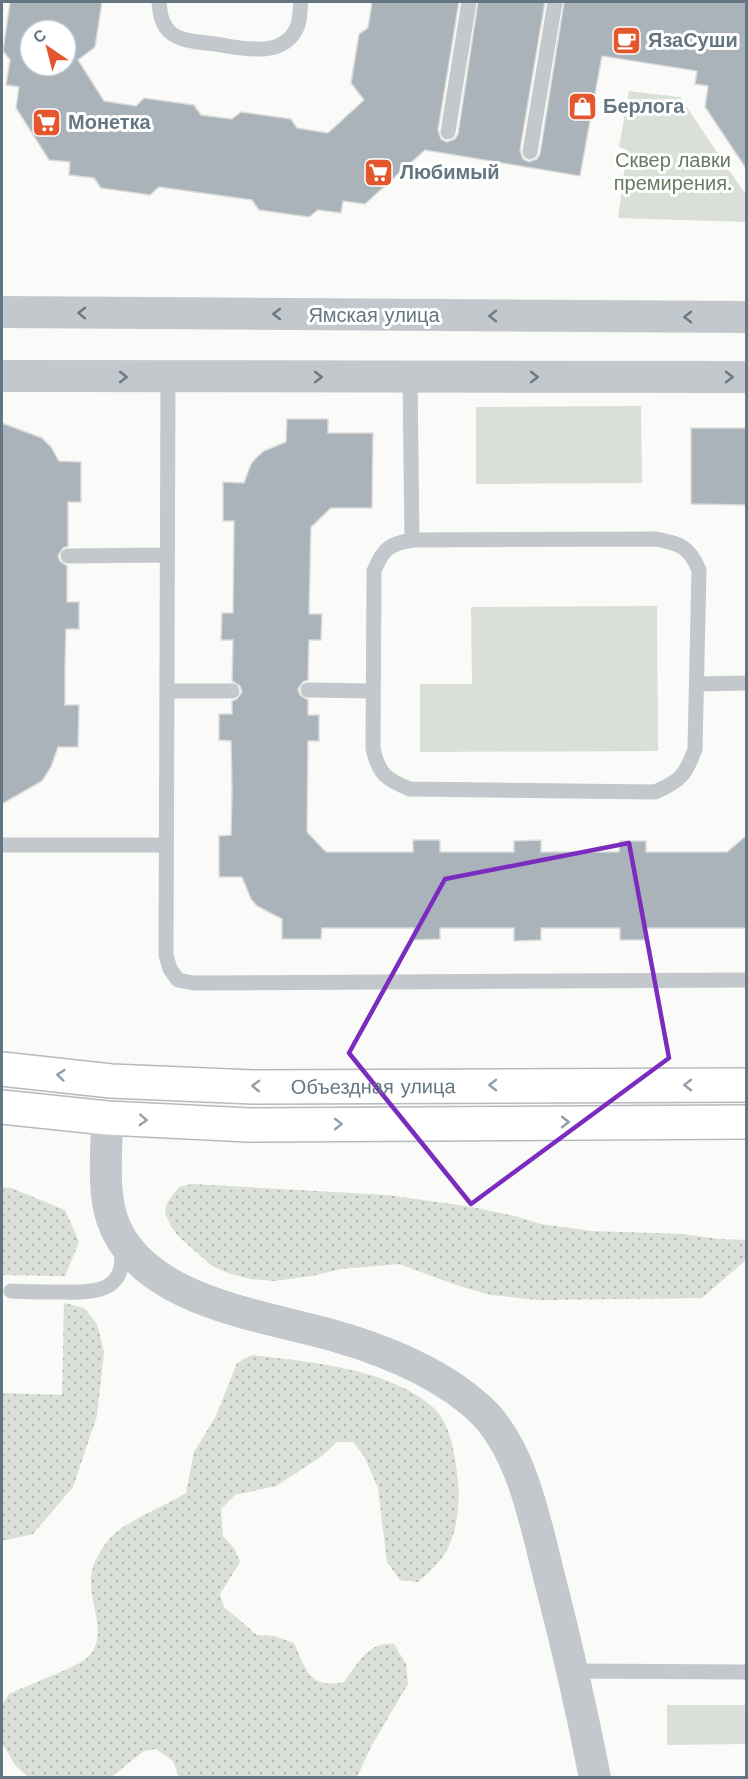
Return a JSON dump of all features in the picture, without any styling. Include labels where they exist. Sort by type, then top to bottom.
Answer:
[{"type":"main road","name":"Объездная улица","points":[[2,1069],[111,1081],[253,1087],[747,1085]]},
{"type":"main road","points":[[107,1118],[111,1081]]},
{"type":"main road","name":"Объездная улица","points":[[2,1107],[107,1118],[249,1125],[747,1122]]},
{"type":"street","name":"Ямская улица","points":[[2,312],[747,317]]},
{"type":"street","points":[[2,376],[747,377]]},
{"type":"street","points":[[107,1118],[108,1196],[112,1218],[117,1231],[132,1253],[151,1272],[186,1293],[220,1305],[338,1337],[397,1358],[439,1379],[463,1395],[486,1416],[504,1442],[519,1472],[532,1513],[573,1671],[595,1778]]},
{"type":"lane","points":[[159,2],[160,17],[170,32],[188,40],[259,50],[277,47],[289,39],[298,25],[301,2]]},
{"type":"lane","points":[[448,132],[468,2]]},
{"type":"lane","points":[[530,152],[555,2]]},
{"type":"lane","points":[[410,377],[412,540]]},
{"type":"lane","points":[[168,378],[166,955],[170,969],[178,980],[194,983],[747,980]]},
{"type":"lane","points":[[656,539],[677,543],[692,554],[699,570],[696,749],[688,768],[674,784],[655,792],[410,789],[390,781],[376,764],[373,748],[374,571],[380,555],[394,543],[412,540],[656,539]]},
{"type":"lane","points":[[68,556],[167,555]]},
{"type":"lane","points":[[698,684],[747,683]]},
{"type":"lane","points":[[167,691],[232,690]]},
{"type":"lane","points":[[308,690],[372,691]]},
{"type":"lane","points":[[2,845],[166,845]]},
{"type":"lane","points":[[11,1291],[91,1293],[106,1289],[116,1281],[121,1266],[122,1249],[117,1231]]},
{"type":"lane","points":[[573,1671],[747,1672]]},
{"type":"highlighted area","points":[[629,843],[669,1058],[471,1204],[349,1053],[445,879]]},
{"type":"green space","name":"Сквер лавки премирения.","points":[[629,91],[680,97],[743,191],[746,192],[746,222],[618,218],[627,150],[619,147]]},
{"type":"green space","points":[[641,406],[642,483],[476,484],[476,407]]},
{"type":"green space","points":[[657,606],[658,751],[420,752],[420,684],[472,684],[471,607]]},
{"type":"green space","points":[[192,1184],[387,1195],[466,1206],[541,1224],[592,1231],[683,1234],[746,1240],[746,1260],[702,1298],[537,1300],[491,1295],[399,1264],[341,1269],[274,1281],[250,1279],[212,1266],[178,1236],[171,1226],[165,1213],[167,1203],[179,1187]]},
{"type":"green space","points":[[2,1187],[11,1188],[65,1210],[79,1242],[65,1276],[2,1275]]},
{"type":"green space","points":[[64,1303],[84,1308],[97,1324],[104,1352],[97,1416],[73,1487],[33,1534],[2,1541],[2,1393],[62,1395]]},
{"type":"green space","points":[[252,1355],[323,1364],[372,1375],[416,1395],[434,1408],[445,1423],[452,1442],[457,1472],[456,1522],[446,1551],[436,1565],[418,1582],[400,1580],[387,1562],[378,1488],[364,1456],[353,1442],[337,1442],[322,1456],[276,1486],[235,1495],[221,1509],[223,1536],[234,1548],[240,1562],[220,1594],[224,1607],[257,1635],[274,1636],[294,1643],[311,1676],[323,1683],[344,1682],[370,1650],[385,1644],[394,1644],[406,1664],[408,1684],[372,1745],[357,1777],[179,1777],[173,1761],[156,1749],[144,1751],[111,1777],[28,1777],[15,1765],[2,1743],[2,1705],[9,1694],[74,1666],[88,1657],[94,1649],[98,1631],[91,1576],[100,1552],[111,1537],[127,1524],[186,1493],[194,1452],[216,1416],[237,1363]]},
{"type":"green space","points":[[667,1705],[746,1705],[746,1744],[667,1745]]},
{"type":"building","points":[[10,2],[102,2],[95,47],[78,60],[104,101],[136,106],[144,98],[194,105],[201,115],[232,119],[241,112],[291,119],[297,128],[328,133],[364,100],[351,83],[359,34],[368,28],[372,2],[459,2],[438,130],[441,139],[447,142],[455,139],[458,134],[478,2],[545,2],[520,150],[523,159],[529,162],[537,159],[540,154],[564,2],[747,2],[747,170],[705,107],[708,86],[695,84],[697,71],[602,56],[580,176],[425,150],[365,204],[343,201],[341,213],[318,210],[309,217],[259,210],[252,200],[159,187],[150,195],[101,188],[94,178],[69,175],[70,162],[49,160],[16,108],[19,87],[6,85],[10,60],[3,51]]},
{"type":"building","points":[[287,419],[328,419],[328,433],[373,433],[372,508],[331,508],[311,527],[309,614],[322,614],[321,640],[309,640],[308,680],[303,682],[298,689],[300,695],[308,700],[308,715],[319,715],[319,741],[308,741],[307,832],[326,852],[413,852],[413,840],[440,840],[440,852],[514,852],[514,841],[541,840],[541,852],[619,852],[620,841],[646,841],[646,852],[727,852],[747,835],[747,928],[646,928],[646,940],[620,940],[620,928],[541,928],[541,940],[514,941],[514,928],[440,928],[440,939],[414,940],[414,928],[322,928],[321,939],[282,939],[282,919],[257,906],[251,899],[242,877],[219,877],[219,836],[231,835],[232,791],[231,741],[219,740],[219,714],[232,714],[232,701],[237,699],[242,692],[240,686],[232,681],[233,640],[221,640],[222,613],[233,613],[234,521],[223,521],[223,482],[244,483],[251,464],[257,457],[264,451],[286,442]]},
{"type":"building","points":[[2,423],[42,438],[51,447],[59,461],[81,462],[81,502],[68,502],[68,546],[63,548],[58,556],[60,561],[67,566],[67,602],[79,602],[79,629],[66,629],[65,664],[65,705],[79,705],[78,747],[58,747],[51,767],[42,781],[2,804]]},
{"type":"building","points":[[691,428],[747,428],[747,505],[691,504]]},
{"type":"place","name":"ЯзаСуши","points":[[627,40]]},
{"type":"place","name":"Берлога","points":[[582,106]]},
{"type":"place","name":"Монетка","points":[[47,122]]},
{"type":"place","name":"Любимый","points":[[379,172]]}]
